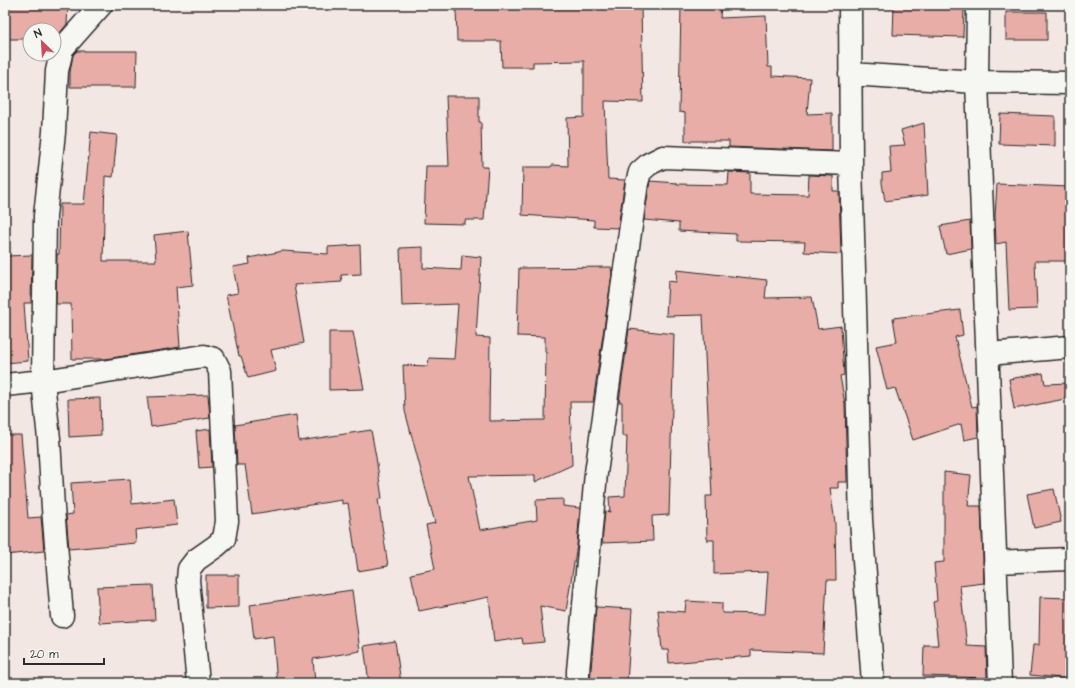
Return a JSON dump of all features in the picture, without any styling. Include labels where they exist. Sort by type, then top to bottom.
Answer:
[{"type":"street","points":[[62,616],[49,438],[43,381],[45,216],[54,132],[57,71],[62,49],[101,5]]},
{"type":"street","points":[[850,5],[851,164],[861,520],[873,683]]},
{"type":"street","points":[[978,5],[977,82],[1000,683]]},
{"type":"street","points":[[850,74],[977,82],[1070,83]]},
{"type":"street","points":[[578,683],[596,473],[637,183],[640,172],[648,164],[663,157],[851,164]]},
{"type":"street","points":[[988,354],[1070,347]]},
{"type":"street","points":[[5,385],[43,381],[204,356],[214,359],[220,371],[227,521],[224,539],[196,560],[189,568],[188,580],[198,683]]},
{"type":"street","points":[[995,562],[1070,559]]},
{"type":"building","points":[[5,5],[68,5],[67,24],[62,30],[62,22],[22,22],[22,39],[5,39]]},
{"type":"building","points":[[456,5],[641,6],[643,102],[605,101],[608,179],[625,180],[618,228],[594,227],[594,220],[522,215],[523,167],[551,167],[552,165],[568,166],[567,118],[584,117],[584,61],[533,62],[533,67],[502,67],[501,41],[457,41]]},
{"type":"building","points":[[681,5],[721,5],[720,18],[766,16],[768,67],[772,67],[772,76],[810,78],[807,114],[832,113],[832,151],[729,147],[729,141],[685,141],[685,113],[679,112]]},
{"type":"building","points":[[894,6],[964,8],[963,37],[893,35]]},
{"type":"building","points":[[1006,12],[1047,12],[1047,40],[1006,40]]},
{"type":"building","points":[[77,51],[137,51],[136,87],[70,87],[70,72],[73,55]]},
{"type":"building","points":[[446,96],[479,96],[482,167],[488,167],[484,220],[465,220],[465,224],[424,223],[426,166],[449,166]]},
{"type":"building","points":[[1000,114],[1055,116],[1055,146],[999,144]]},
{"type":"building","points":[[924,123],[928,195],[885,201],[882,173],[891,172],[889,146],[905,145],[901,130]]},
{"type":"building","points":[[91,132],[117,135],[113,177],[105,176],[103,261],[156,261],[154,235],[188,231],[193,285],[176,287],[180,347],[105,359],[72,359],[71,304],[56,304],[60,204],[84,204]]},
{"type":"building","points":[[729,172],[750,173],[750,194],[808,195],[809,175],[833,176],[833,191],[839,191],[841,254],[804,252],[805,242],[736,241],[736,234],[679,231],[679,223],[644,220],[650,181],[677,184],[728,185]]},
{"type":"building","points":[[997,184],[1070,187],[1070,216],[1067,216],[1067,261],[1035,261],[1037,309],[1009,310],[1006,242],[996,244],[995,216]]},
{"type":"building","points":[[970,221],[971,249],[946,254],[940,226]]},
{"type":"building","points":[[360,245],[361,274],[341,275],[342,282],[294,285],[304,343],[271,350],[276,371],[248,378],[241,356],[239,356],[226,295],[238,293],[233,267],[250,264],[249,258],[283,251],[328,254],[328,247]]},
{"type":"building","points":[[423,247],[423,268],[461,270],[462,255],[481,257],[476,337],[490,338],[489,421],[545,420],[545,337],[517,336],[519,268],[611,267],[612,274],[593,402],[570,402],[572,465],[535,482],[535,475],[469,476],[480,530],[537,520],[536,500],[563,499],[563,506],[580,508],[577,545],[566,611],[540,606],[544,642],[523,644],[522,638],[494,642],[489,597],[419,611],[411,574],[435,569],[426,525],[435,523],[405,411],[403,365],[428,366],[429,358],[454,359],[458,304],[402,306],[400,248]]},
{"type":"building","points":[[32,255],[31,303],[24,303],[28,361],[5,363],[5,256]]},
{"type":"building","points":[[677,270],[767,280],[765,298],[812,297],[818,329],[841,326],[844,375],[840,376],[845,404],[847,482],[838,482],[838,488],[830,488],[835,523],[836,580],[827,580],[823,653],[751,650],[751,656],[669,663],[668,650],[662,650],[658,610],[685,612],[686,601],[722,603],[722,613],[765,614],[768,572],[714,574],[714,540],[707,540],[706,496],[712,496],[703,315],[666,316],[668,281],[676,282]]},
{"type":"building","points":[[960,310],[963,335],[955,337],[972,407],[977,406],[978,437],[964,440],[961,424],[913,440],[895,388],[887,390],[876,346],[897,342],[893,318]]},
{"type":"building","points":[[629,329],[674,334],[669,515],[652,516],[653,541],[602,543],[605,511],[610,512],[609,497],[625,496],[627,436],[622,436],[622,402],[619,402]]},
{"type":"building","points":[[329,332],[353,332],[364,389],[329,390]]},
{"type":"building","points":[[1043,373],[1045,384],[1070,383],[1070,398],[1014,409],[1009,379]]},
{"type":"building","points":[[208,395],[210,418],[151,427],[147,397]]},
{"type":"building","points":[[100,398],[101,435],[69,437],[68,399]]},
{"type":"building","points":[[296,415],[299,441],[371,430],[382,498],[378,499],[388,566],[358,571],[348,503],[342,504],[342,500],[252,514],[245,465],[237,465],[235,425]]},
{"type":"building","points":[[210,429],[212,467],[199,468],[196,431]]},
{"type":"building","points":[[5,435],[21,435],[28,518],[41,517],[44,551],[5,555]]},
{"type":"building","points":[[944,472],[971,475],[968,506],[981,506],[984,583],[960,586],[967,646],[986,647],[987,678],[923,676],[924,645],[938,645],[933,602],[937,601],[934,563],[944,562]]},
{"type":"building","points":[[130,479],[132,504],[174,499],[177,525],[135,530],[136,543],[69,549],[66,515],[73,514],[71,483]]},
{"type":"building","points":[[1054,489],[1061,522],[1034,528],[1027,494]]},
{"type":"building","points":[[206,575],[239,575],[239,607],[206,608]]},
{"type":"building","points":[[153,585],[155,620],[99,623],[97,587]]},
{"type":"building","points":[[352,590],[360,651],[313,659],[315,683],[277,683],[273,636],[254,639],[250,605]]},
{"type":"building","points":[[1040,597],[1070,598],[1070,679],[1030,675],[1033,645],[1039,645]]},
{"type":"building","points":[[596,607],[632,609],[627,683],[590,683]]},
{"type":"building","points":[[395,641],[401,683],[369,683],[364,646]]}]
